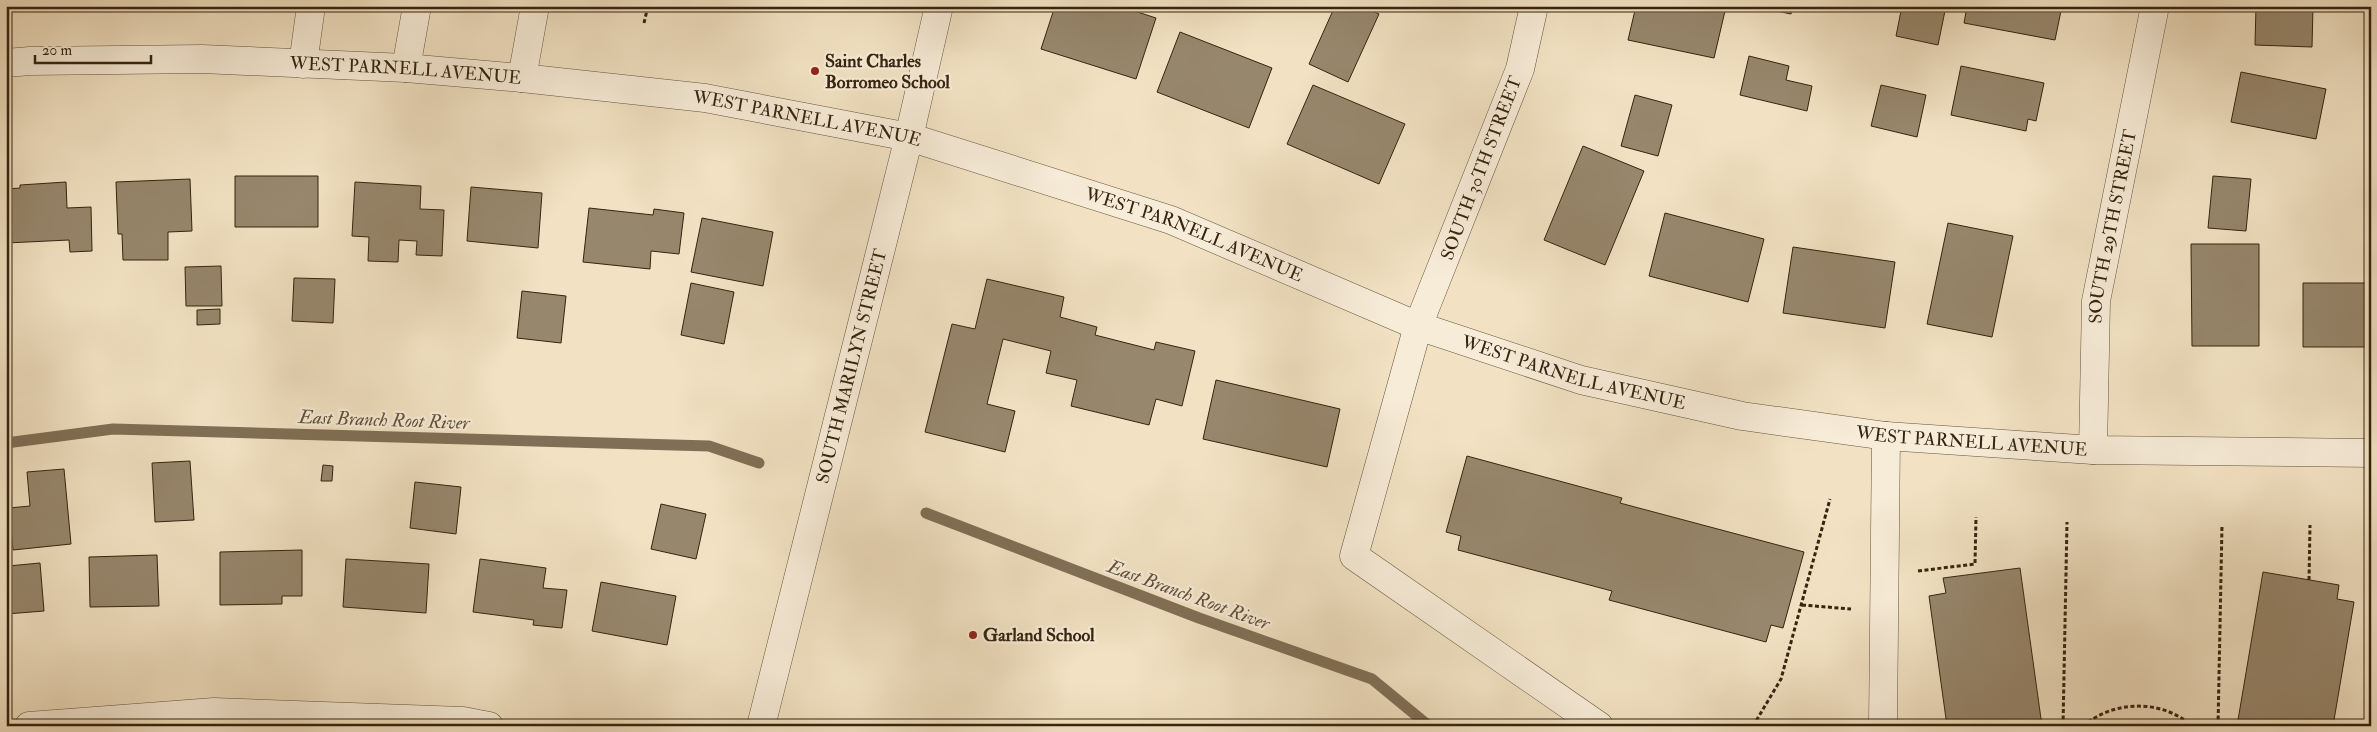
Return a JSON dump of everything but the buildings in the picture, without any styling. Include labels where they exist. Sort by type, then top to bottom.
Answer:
[{"type":"street","points":[[303,64],[310,6]]},
{"type":"street","points":[[406,68],[417,6]]},
{"type":"street","points":[[522,78],[535,6]]},
{"type":"street","name":"SOUTH MARILYN STREET","points":[[761,726],[909,137],[939,6]]},
{"type":"street","name":"SOUTH 30TH STREET","points":[[1534,6],[1520,69],[1418,326],[1354,556],[1599,726]]},
{"type":"street","name":"SOUTH 29TH STREET","points":[[2093,450],[2096,301],[2155,6]]},
{"type":"street","name":"WEST PARNELL AVENUE","points":[[6,63],[30,61],[202,59],[406,68],[522,78],[705,98],[909,137],[1171,220],[1418,326],[1581,380],[1742,416],[1886,436],[2093,450],[2371,453]]},
{"type":"street","points":[[1883,726],[1886,436]]},
{"type":"street","points":[[29,726],[214,712],[463,721],[489,726]]},
{"type":"path","points":[[644,23],[648,6]]},
{"type":"path","points":[[1753,726],[1781,679],[1830,499]]},
{"type":"path","points":[[1911,572],[1975,564],[1976,517]]},
{"type":"path","points":[[2063,726],[2067,522]]},
{"type":"path","points":[[2218,726],[2222,524]]},
{"type":"path","points":[[2309,580],[2310,524]]},
{"type":"path","points":[[1802,605],[1883,611]]},
{"type":"path","points":[[2084,726],[2109,710],[2130,706],[2149,706],[2169,712],[2192,726]]},
{"type":"waterway","name":"East Branch Root River","points":[[6,443],[113,429],[709,446],[759,463]]},
{"type":"waterway","name":"East Branch Root River","points":[[926,513],[1199,618],[1372,679],[1429,726]]},
{"type":"place","name":"Saint Charles Borromeo School","points":[[815,71]]},
{"type":"place","name":"Garland School","points":[[973,635]]}]
